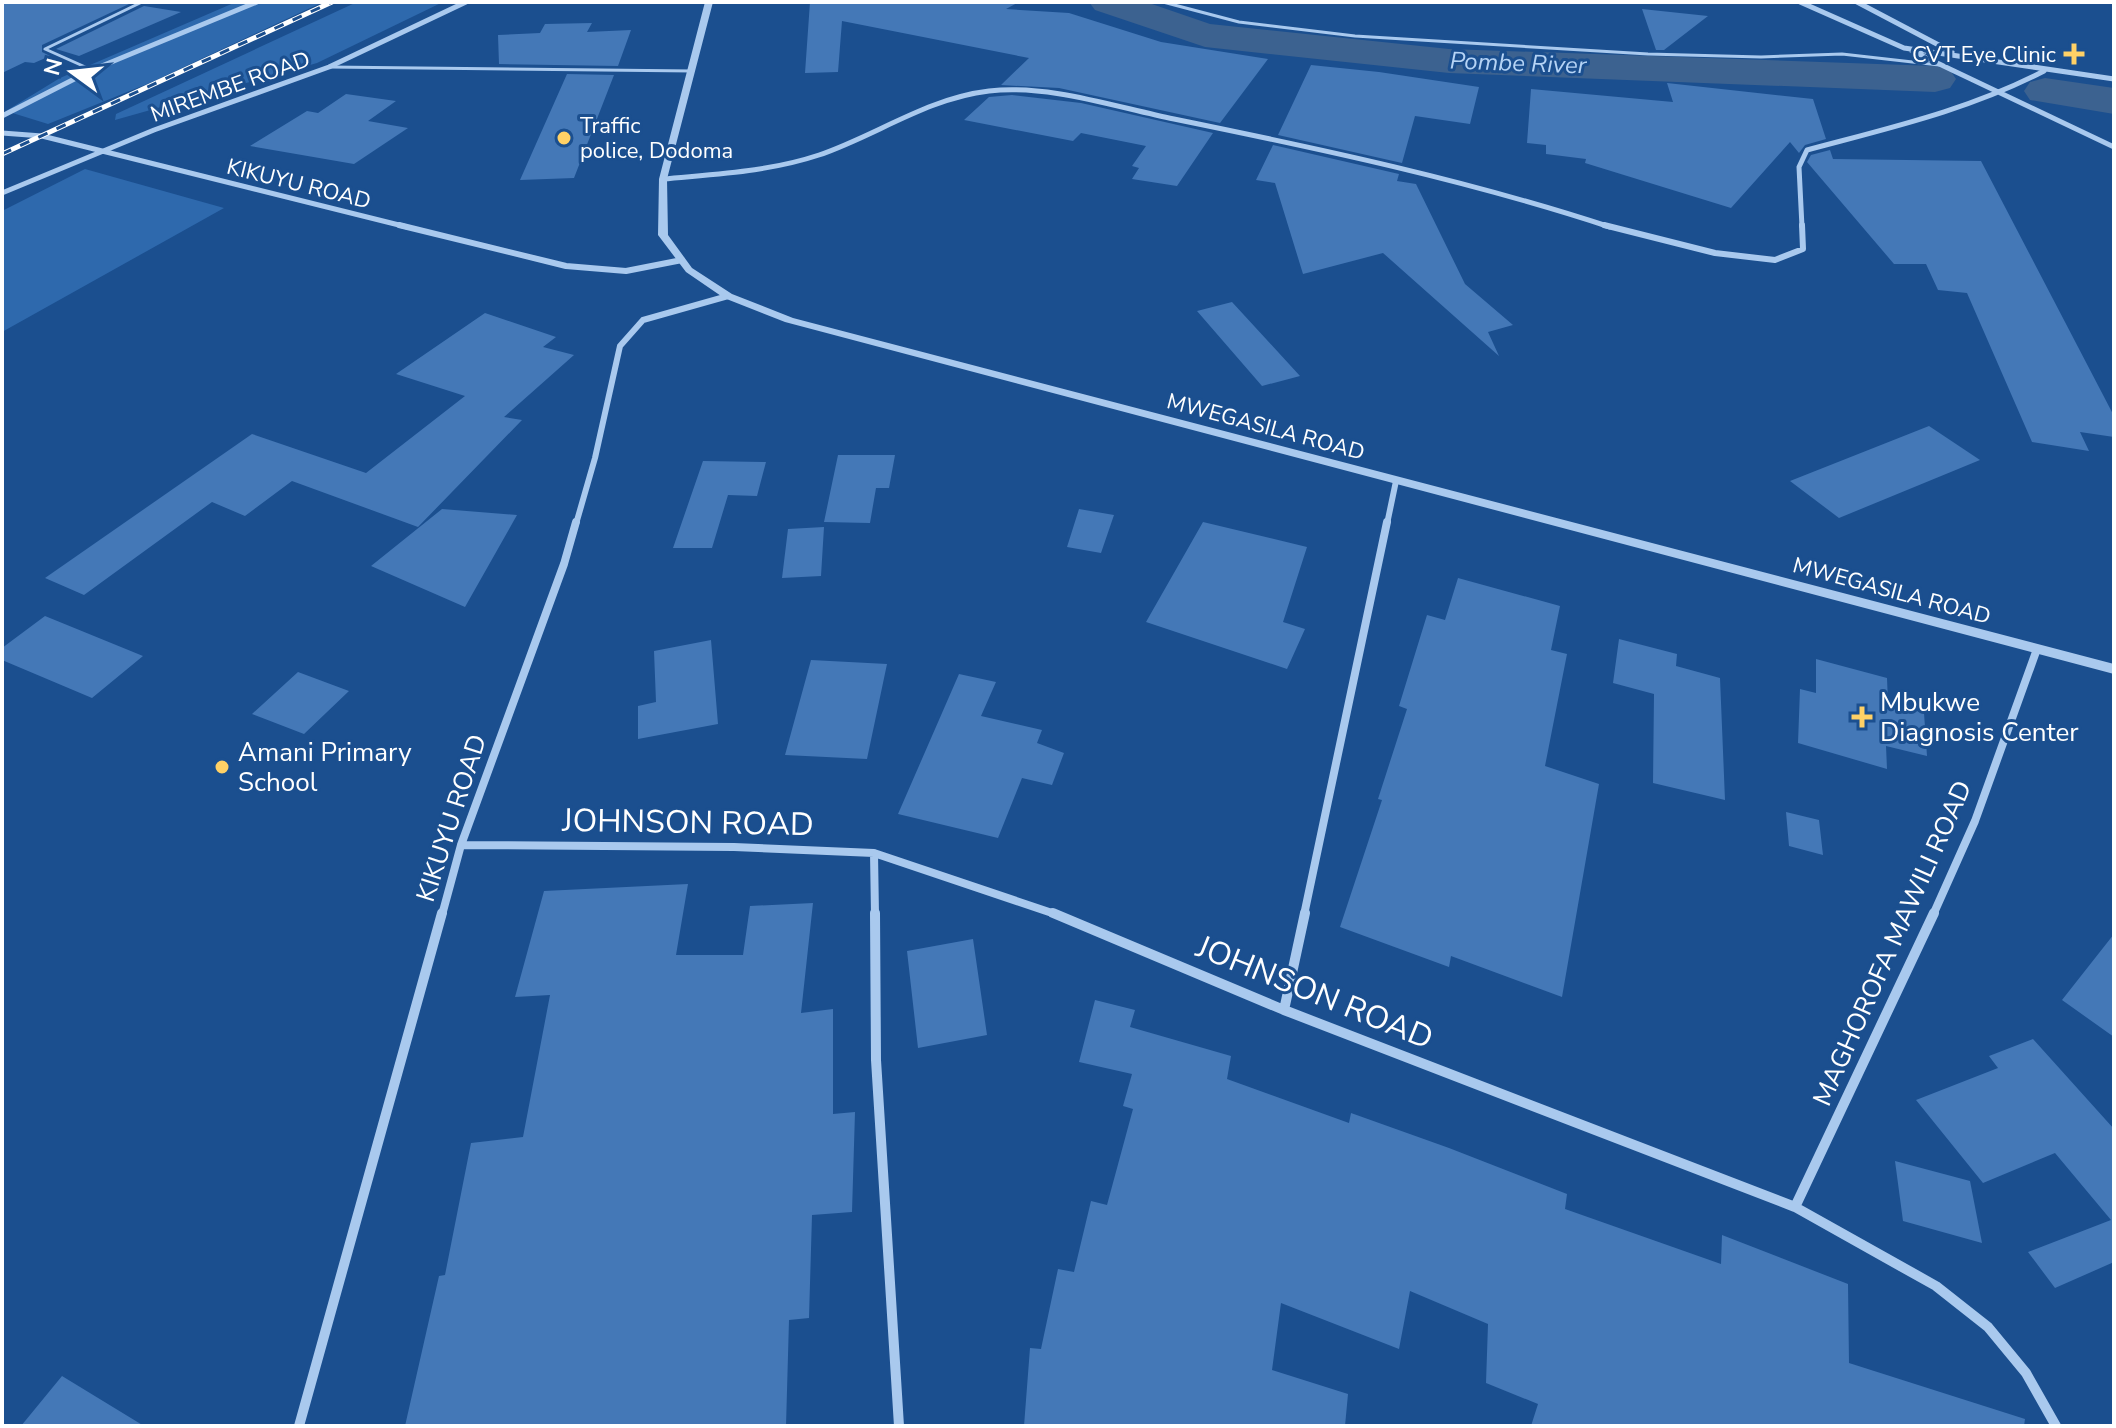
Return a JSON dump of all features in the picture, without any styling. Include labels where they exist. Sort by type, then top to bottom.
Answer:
[{"type":"street","points":[[2,116],[92,70],[257,2]]},
{"type":"street","name":"MIREMBE ROAD","points":[[2,193],[96,152],[329,67],[466,2]]},
{"type":"street","name":"MWEGASILA ROAD","points":[[709,2],[663,179],[663,235],[689,270],[728,296],[789,320],[2114,669]]},
{"type":"street","points":[[1800,2],[2114,147]]},
{"type":"street","points":[[1857,2],[1898,26],[1960,55]]},
{"type":"street","points":[[1904,48],[2114,79]]},
{"type":"street","points":[[663,179],[794,162],[969,95],[999,90],[1024,91],[1068,97],[1366,158],[1510,194],[1623,231],[1715,253],[1775,260],[1803,249],[1799,167],[1807,150],[1839,139],[1954,111],[2002,93],[2044,71]]},
{"type":"street","name":"KIKUYU ROAD","points":[[2,133],[42,136],[96,152],[566,266],[626,271],[682,260]]},
{"type":"street","name":"KIKUYU ROAD","points":[[299,1426],[461,845],[564,564],[595,458],[620,346],[632,330],[651,316],[728,296]]},
{"type":"street","points":[[1284,1010],[1396,481]]},
{"type":"street","name":"MAGHOROFA MAWILI ROAD","points":[[1795,1207],[1877,1038],[1975,821],[2037,649]]},
{"type":"street","name":"JOHNSON ROAD","points":[[461,845],[734,847],[874,853],[1054,913],[1284,1010],[1795,1207],[1936,1286],[1988,1327],[2026,1373],[2056,1426]]},
{"type":"street","points":[[874,853],[876,1060],[899,1426]]},
{"type":"lane","points":[[92,70],[45,49],[142,2]]},
{"type":"lane","points":[[1163,2],[1239,22],[1355,36],[1648,54],[1761,57],[1851,54],[1942,65]]},
{"type":"lane","points":[[329,67],[693,71]]},
{"type":"shaded area","points":[[236,2],[323,2],[152,82],[48,124],[6,111],[60,78]]},
{"type":"shaded area","points":[[357,2],[443,2],[317,63],[115,120],[116,114]]},
{"type":"shaded area","points":[[85,169],[224,208],[2,332],[2,211]]},
{"type":"building","points":[[2,2],[129,4],[42,45],[42,52],[50,56],[34,63],[25,62],[2,73]]},
{"type":"building","points":[[810,2],[1019,2],[1006,9],[1069,13],[1161,42],[1268,59],[1220,123],[1059,88],[1001,85],[1029,58],[842,21],[838,72],[805,73]]},
{"type":"building","points":[[144,6],[181,12],[79,56],[56,49]]},
{"type":"building","points":[[1642,9],[1708,16],[1664,50],[1656,50]]},
{"type":"building","points":[[592,23],[587,32],[631,30],[618,66],[499,64],[498,35],[540,33],[545,24]]},
{"type":"building","points":[[1311,65],[1479,87],[1470,124],[1415,116],[1402,163],[1278,135]]},
{"type":"building","points":[[567,74],[614,75],[574,178],[520,180]]},
{"type":"building","points":[[1667,83],[1813,99],[1826,139],[1805,145],[1799,153],[1790,142],[1731,208],[1585,163],[1586,159],[1546,154],[1546,145],[1527,143],[1531,89],[1673,102]]},
{"type":"building","points":[[346,94],[396,101],[368,121],[408,128],[354,164],[250,146],[307,111],[318,113]]},
{"type":"building","points":[[1012,95],[1081,103],[1213,133],[1177,186],[1132,179],[1139,168],[1132,166],[1146,146],[1081,133],[1073,141],[964,120],[989,97]]},
{"type":"building","points":[[1273,145],[1399,174],[1397,181],[1416,184],[1465,284],[1513,325],[1488,332],[1499,356],[1383,253],[1303,274],[1275,183],[1256,180]]},
{"type":"building","points":[[1830,150],[1833,159],[1981,161],[2114,416],[2114,437],[2080,432],[2089,451],[2032,442],[1967,293],[1938,290],[1926,264],[1894,264],[1807,162],[1811,155]]},
{"type":"building","points":[[1232,302],[1300,376],[1262,386],[1197,311]]},
{"type":"building","points":[[485,313],[556,337],[543,347],[574,355],[504,417],[522,420],[418,527],[292,481],[245,516],[212,502],[84,595],[45,578],[252,434],[366,473],[465,396],[396,374]]},
{"type":"building","points":[[1929,426],[1980,460],[1839,518],[1790,481]]},
{"type":"building","points":[[838,455],[895,455],[889,488],[876,488],[870,523],[824,522]]},
{"type":"building","points":[[703,461],[766,462],[757,496],[728,495],[712,548],[673,548]]},
{"type":"building","points":[[442,509],[517,515],[465,607],[371,566]]},
{"type":"building","points":[[1079,509],[1114,515],[1101,553],[1067,547]]},
{"type":"building","points":[[1203,522],[1307,547],[1283,622],[1305,629],[1287,669],[1146,622]]},
{"type":"building","points":[[824,527],[821,576],[782,578],[788,529]]},
{"type":"building","points":[[1458,578],[1560,606],[1551,650],[1567,654],[1545,766],[1599,784],[1562,997],[1451,956],[1449,967],[1340,927],[1382,800],[1378,799],[1407,709],[1399,706],[1427,615],[1445,620]]},
{"type":"building","points":[[45,616],[143,656],[92,698],[2,660],[2,648]]},
{"type":"building","points":[[1619,639],[1677,654],[1676,666],[1720,678],[1725,800],[1653,783],[1654,694],[1613,683]]},
{"type":"building","points":[[711,640],[718,724],[638,739],[638,706],[656,702],[654,651]]},
{"type":"building","points":[[1816,659],[1887,678],[1888,703],[1924,713],[1927,756],[1886,746],[1887,769],[1798,743],[1800,689],[1816,693]]},
{"type":"building","points":[[811,660],[887,664],[867,759],[785,755]]},
{"type":"building","points":[[298,672],[349,691],[304,734],[252,714]]},
{"type":"building","points":[[959,674],[996,682],[981,716],[1042,730],[1037,743],[1064,753],[1052,785],[1022,778],[998,838],[898,814]]},
{"type":"building","points":[[1786,812],[1819,820],[1823,855],[1789,846]]},
{"type":"building","points":[[688,884],[676,955],[743,955],[750,906],[813,903],[801,1013],[833,1009],[833,1114],[855,1112],[852,1212],[812,1215],[809,1318],[789,1320],[786,1426],[405,1426],[439,1276],[445,1275],[471,1143],[523,1137],[550,995],[515,997],[544,891]]},
{"type":"building","points":[[2114,934],[2114,1037],[2062,1000]]},
{"type":"building","points":[[973,939],[987,1035],[918,1048],[907,951]]},
{"type":"building","points":[[1095,1000],[1135,1010],[1130,1027],[1231,1056],[1227,1079],[1349,1123],[1351,1113],[1449,1148],[1567,1194],[1565,1209],[1721,1264],[1722,1235],[1848,1284],[1849,1363],[2025,1419],[2024,1426],[1531,1426],[1538,1404],[1486,1383],[1488,1324],[1410,1291],[1399,1349],[1281,1303],[1272,1370],[1348,1394],[1345,1426],[1024,1426],[1030,1348],[1041,1349],[1058,1269],[1074,1272],[1091,1201],[1107,1205],[1133,1109],[1123,1106],[1132,1074],[1079,1062]]},
{"type":"building","points":[[2033,1039],[2114,1129],[2114,1262],[2055,1288],[2028,1252],[2111,1220],[2055,1153],[1983,1183],[1916,1100],[1998,1068],[1989,1056]]},
{"type":"building","points":[[1895,1161],[1970,1181],[1982,1243],[1903,1221]]},
{"type":"building","points":[[62,1376],[144,1426],[21,1426]]},
{"type":"waterway","name":"Pombe River","points":[[1108,2],[1205,35],[1449,61],[1935,79]]},
{"type":"waterway","name":"Pombe River","points":[[2045,91],[2114,101]]},
{"type":"railway","points":[[2,154],[332,2]]},
{"type":"place","name":"CVT Eye Clinic","points":[[2074,54]]},
{"type":"place","name":"Traffic police, Dodoma","points":[[564,138]]},
{"type":"place","name":"Mbukwe Diagnosis Center","points":[[1862,717]]},
{"type":"place","name":"Amani Primary School","points":[[222,767]]}]
